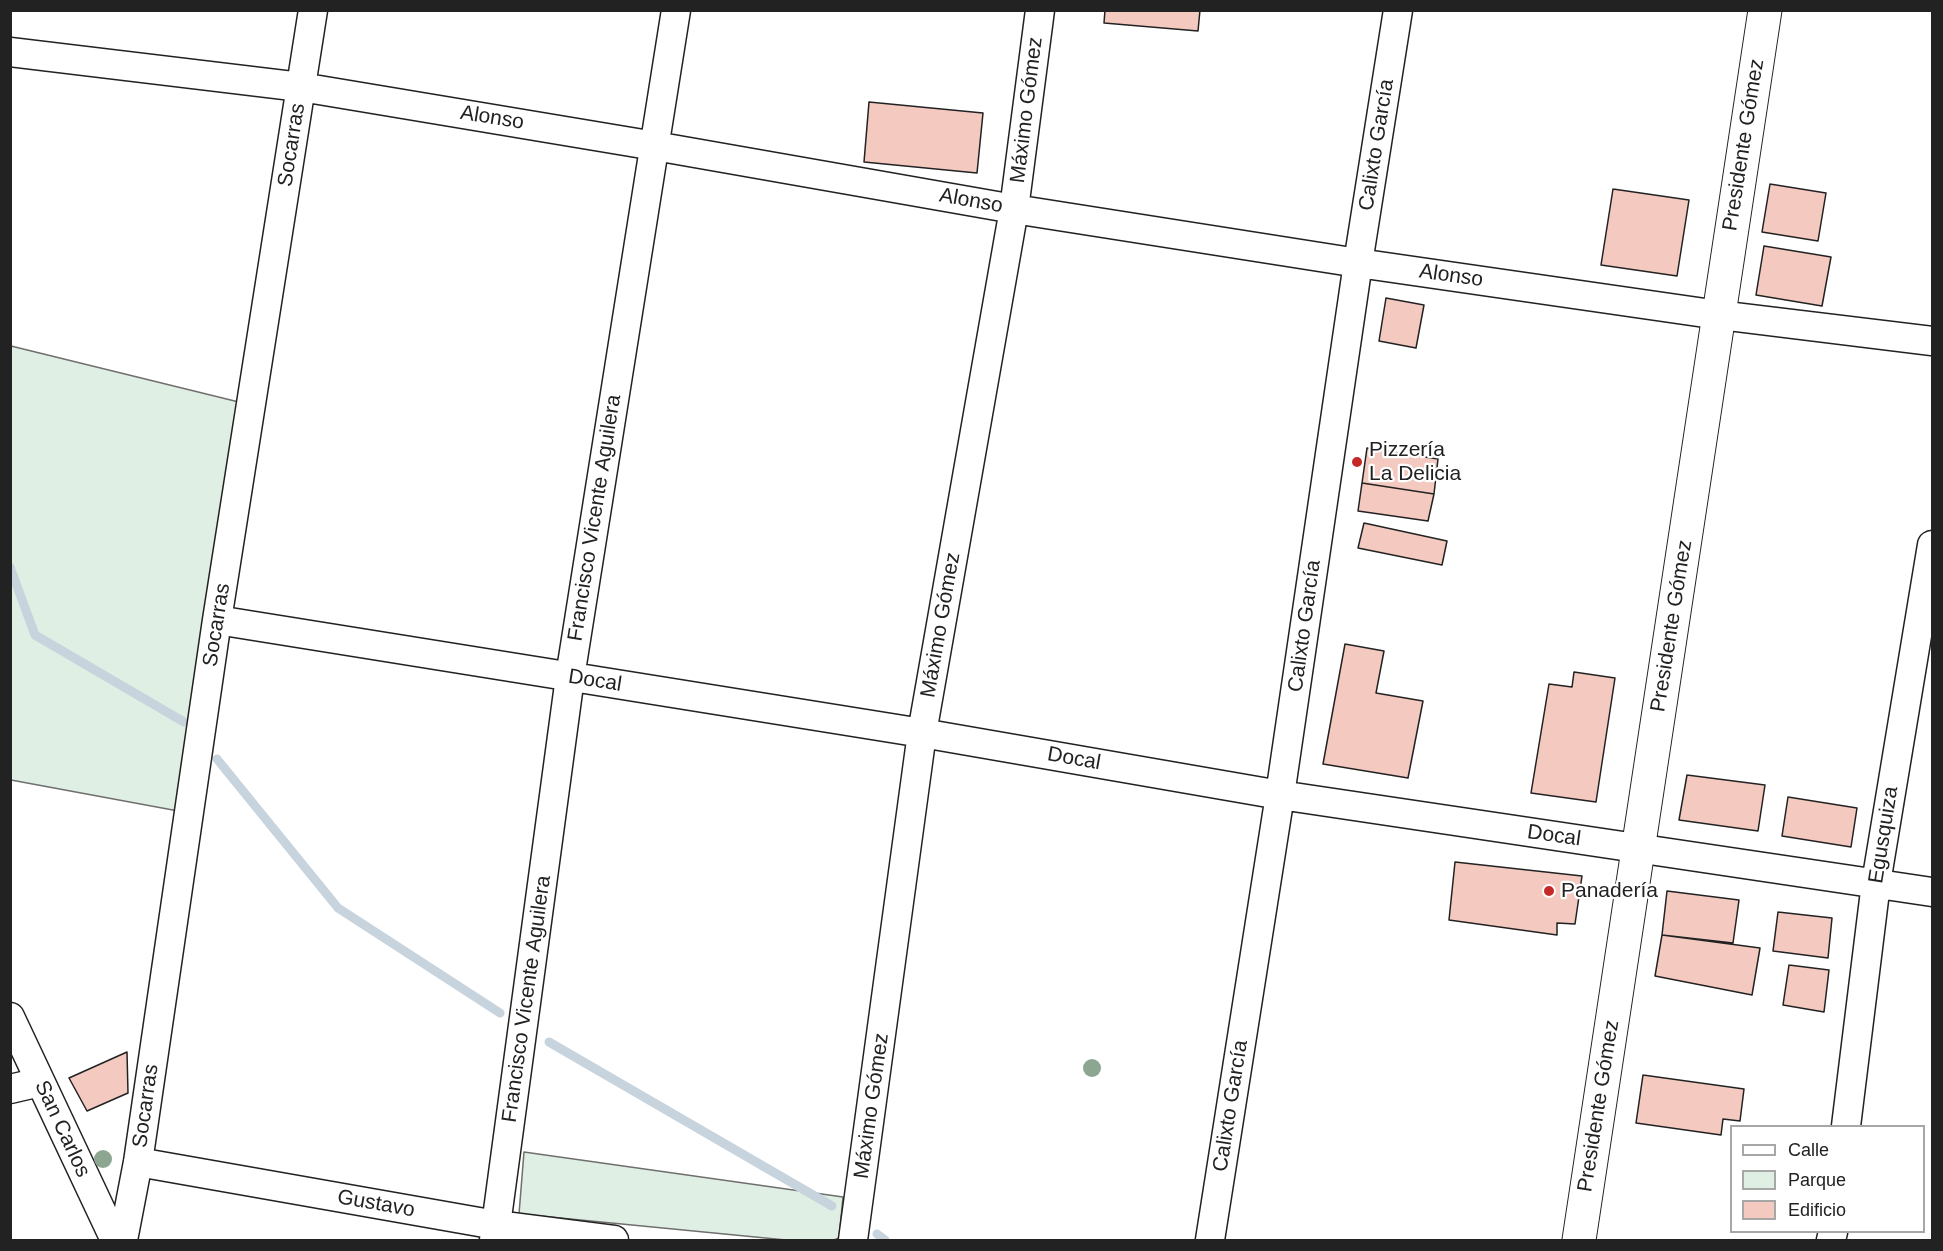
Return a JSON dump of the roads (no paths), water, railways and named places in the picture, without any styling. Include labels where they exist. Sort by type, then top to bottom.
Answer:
[{"type":"main road","name":"Presidente Gómez","points":[[1579,1240],[1765,10]]},
{"type":"street","name":"Socarras","points":[[123,1240],[138,1162],[217,620],[313,10]]},
{"type":"street","name":"Francisco Vicente Aguilera","points":[[495,1233],[570,677],[676,10]]},
{"type":"street","name":"Máximo Gómez","points":[[853,1240],[922,733],[1014,209],[1040,10]]},
{"type":"street","name":"Calixto García","points":[[1210,1240],[1280,795],[1358,263],[1398,10]]},
{"type":"street","name":"Alonso","points":[[10,52],[301,87],[1014,209],[1358,263],[1719,315],[1932,341]]},
{"type":"street","name":"Egusquiza","points":[[1846,1125],[1876,883],[1932,545]]},
{"type":"street","name":"Docal","points":[[217,620],[922,733],[1280,795],[1932,892]]},
{"type":"street","name":"San Carlos","points":[[10,1017],[115,1240]]},
{"type":"street","points":[[10,1089],[40,1082]]},
{"type":"street","name":"Gustavo","points":[[138,1162],[495,1233],[614,1240]]},
{"type":"waterway","points":[[10,567],[35,635],[184,722]]},
{"type":"waterway","points":[[217,759],[338,908],[500,1013]]},
{"type":"waterway","points":[[549,1042],[832,1206]]},
{"type":"waterway","points":[[877,1234],[885,1240]]},
{"type":"place","name":"Pizzería La Delicia","points":[[1357,462]]},
{"type":"place","name":"Panadería","points":[[1549,891]]}]
